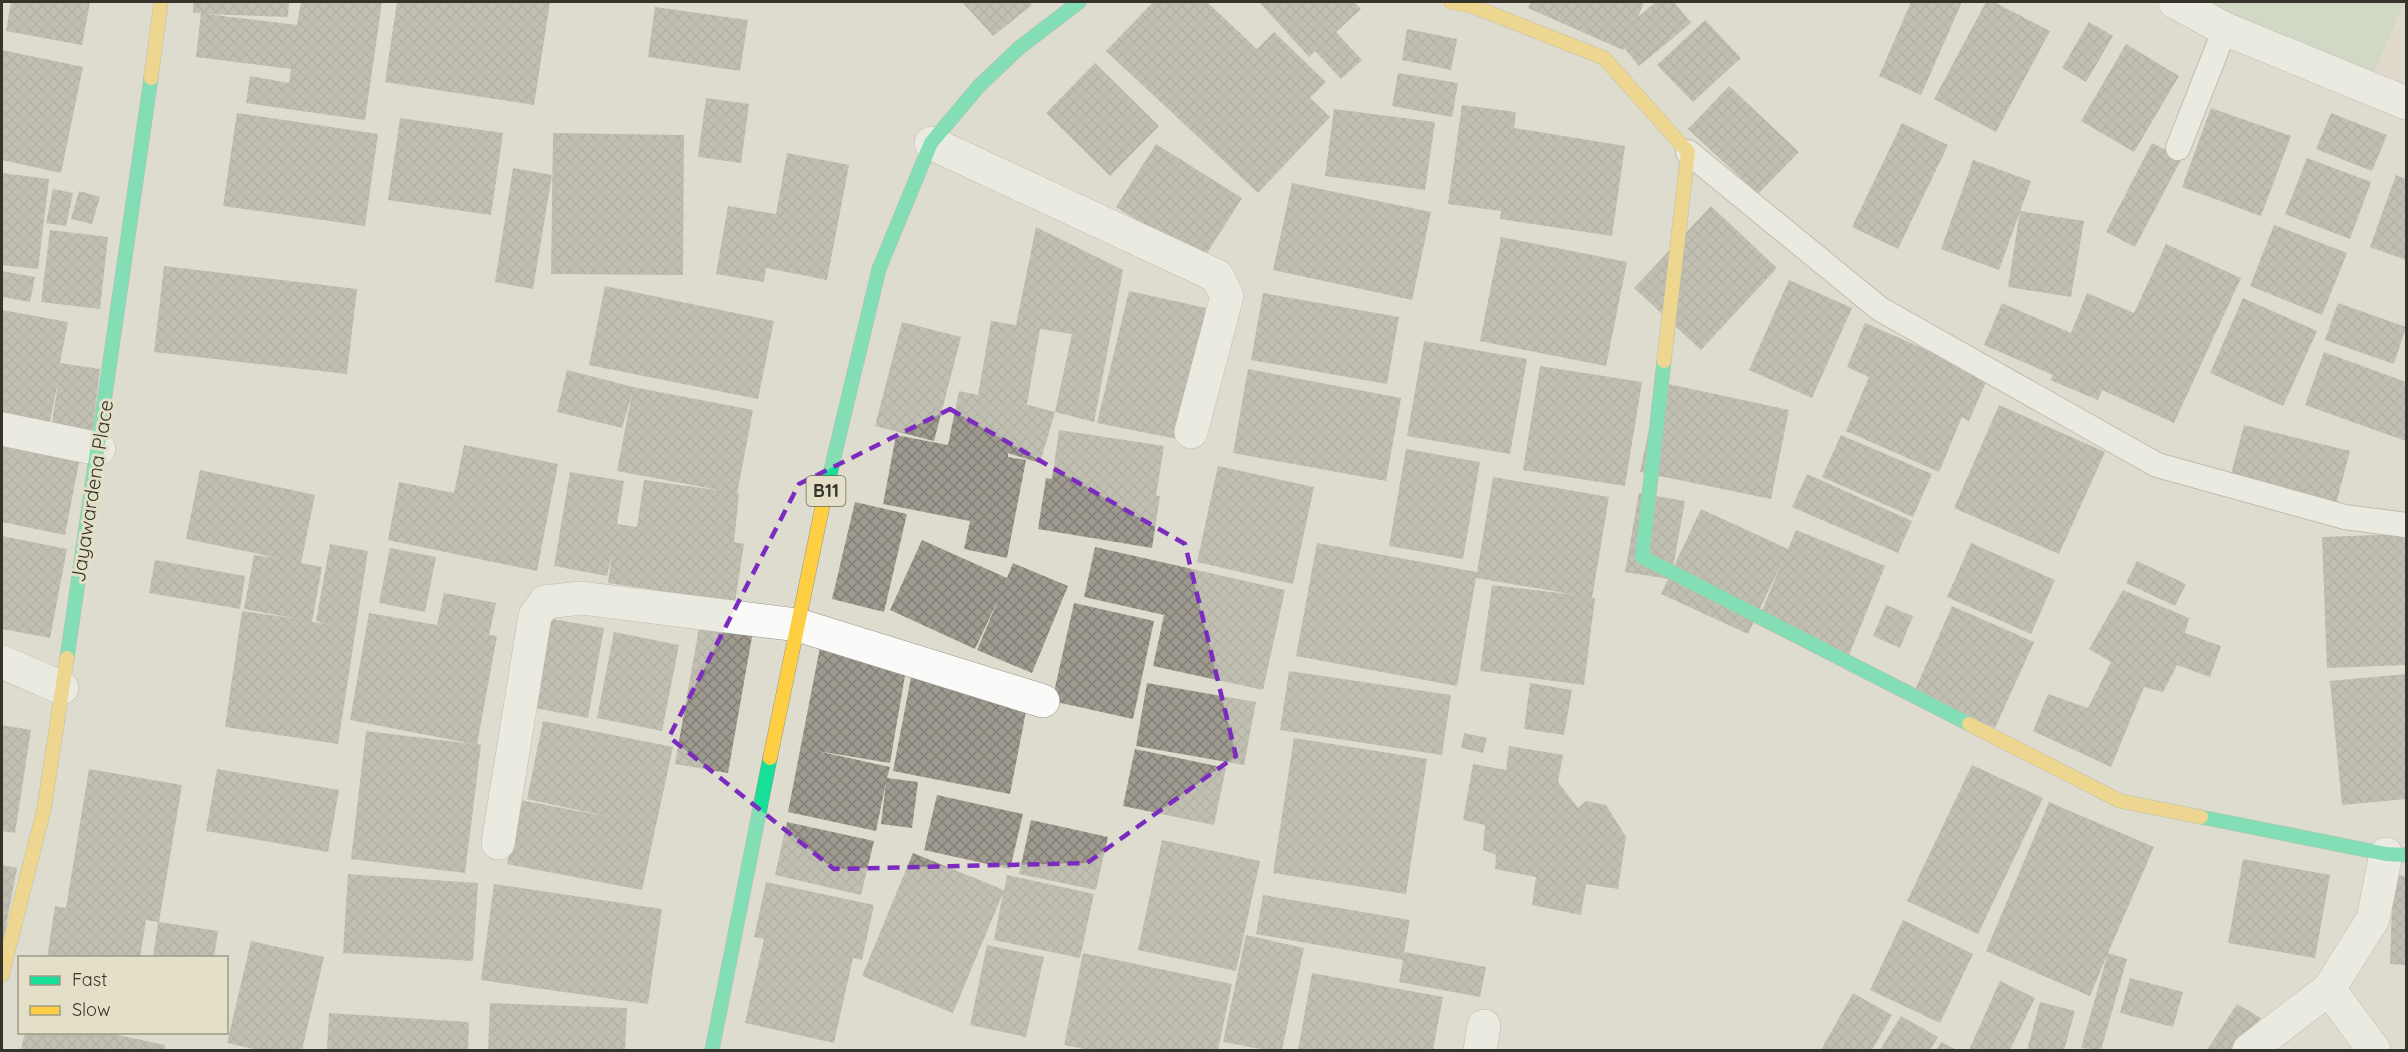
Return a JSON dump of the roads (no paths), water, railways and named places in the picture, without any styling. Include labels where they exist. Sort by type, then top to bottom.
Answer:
[{"type":"street","name":"Jayawardena Place","points":[[2,975],[44,809],[99,449],[161,2]]},
{"type":"street","name":"B11","points":[[712,1050],[806,576],[879,269],[931,143],[979,86],[1019,48],[1079,2]]},
{"type":"street","points":[[1451,2],[1472,6],[1604,58],[1688,152],[1642,557],[2120,801],[2396,855],[2373,920],[2329,989],[2249,1050]]},
{"type":"street","points":[[2175,2],[2225,29],[2406,103]]},
{"type":"street","points":[[931,143],[1216,276],[1227,296],[1191,432]]},
{"type":"street","points":[[2,429],[99,449]]},
{"type":"street","points":[[498,843],[535,616],[545,602],[581,598],[798,625],[1043,701]]},
{"type":"street","points":[[2,662],[62,688]]},
{"type":"street","points":[[2329,989],[2374,1050]]},
{"type":"lane","points":[[2178,148],[2225,29]]},
{"type":"lane","points":[[1688,152],[1880,309],[2157,465],[2345,517],[2406,525]]}]
